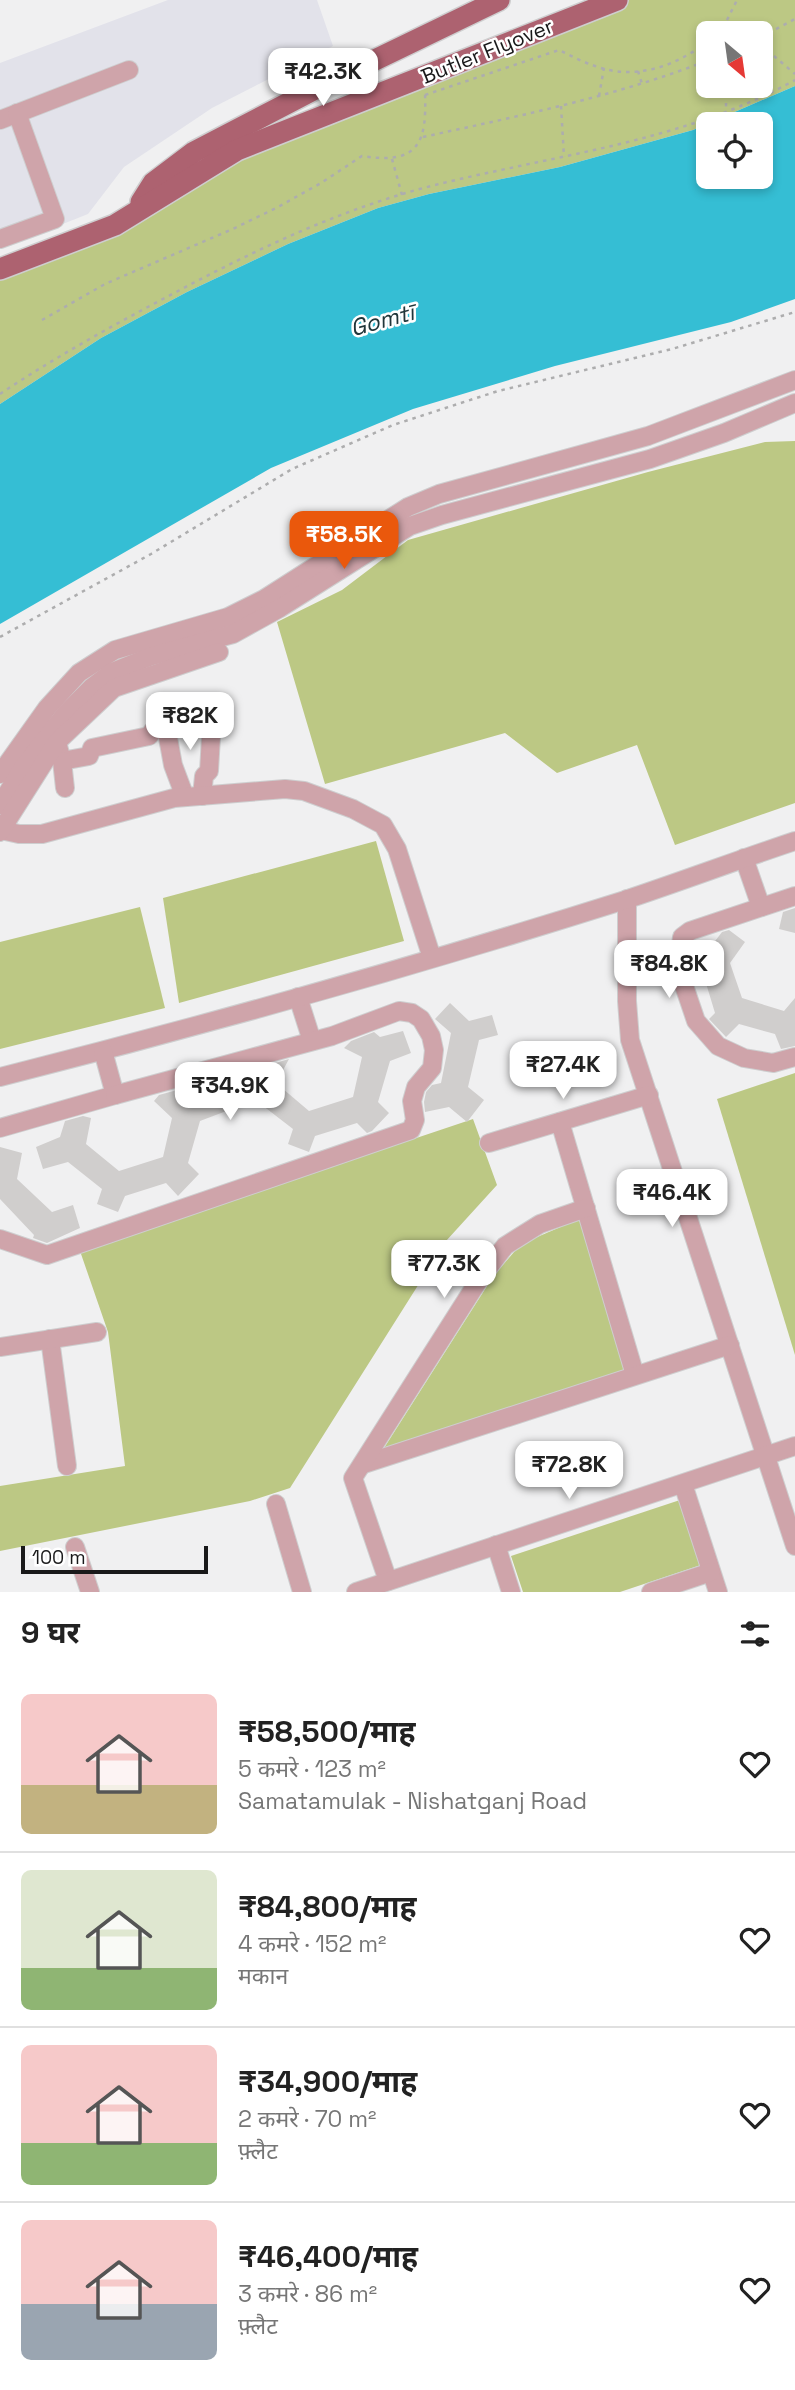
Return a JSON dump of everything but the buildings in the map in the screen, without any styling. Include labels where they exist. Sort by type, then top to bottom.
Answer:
[{"type":"main road","points":[[0,269],[115,225],[198,161],[319,87],[499,0]]},
{"type":"main road","name":"Butler Flyover","points":[[198,161],[237,150],[617,0]]},
{"type":"street","points":[[0,120],[129,70]]},
{"type":"street","points":[[0,239],[55,219],[17,113]]},
{"type":"street","points":[[0,774],[47,708],[79,673],[115,650],[228,617],[264,599],[408,507],[439,494],[569,459],[713,413],[795,380]]},
{"type":"street","points":[[0,805],[24,766],[65,714],[112,672],[152,656],[233,634],[280,608],[410,526],[650,459],[724,433],[795,403]]},
{"type":"street","points":[[219,652],[114,688],[57,742],[1,831],[41,834],[174,798],[285,789],[304,791],[353,809],[383,825],[397,849],[432,958]]},
{"type":"street","points":[[62,761],[89,756],[92,748],[149,736],[164,716],[213,704],[209,771],[194,797]]},
{"type":"street","points":[[164,716],[173,765],[194,797]]},
{"type":"street","points":[[57,742],[65,788]]},
{"type":"street","points":[[0,1077],[193,1028],[432,958],[626,899],[795,841]]},
{"type":"street","points":[[744,858],[761,907]]},
{"type":"street","points":[[795,896],[690,931],[682,937],[678,968],[696,1021],[718,1046],[744,1058],[773,1063],[795,1057]]},
{"type":"street","points":[[626,899],[627,1001],[631,1040],[795,1546]]},
{"type":"street","points":[[298,997],[312,1041]]},
{"type":"street","points":[[0,1128],[312,1041],[399,1011],[412,1013],[421,1019],[431,1036],[434,1050],[432,1068],[416,1087],[412,1101],[415,1120],[411,1130],[47,1255],[0,1239]]},
{"type":"street","points":[[103,1051],[115,1095]]},
{"type":"street","points":[[489,1143],[649,1095]]},
{"type":"street","points":[[560,1122],[635,1375]]},
{"type":"street","points":[[388,1581],[353,1478],[479,1280],[505,1246],[540,1224],[586,1208]]},
{"type":"street","points":[[0,1347],[97,1332]]},
{"type":"street","points":[[50,1339],[67,1466]]},
{"type":"street","points":[[363,1464],[730,1345]]},
{"type":"street","points":[[356,1592],[795,1446]]},
{"type":"street","points":[[683,1484],[718,1592]]},
{"type":"street","points":[[276,1504],[302,1592]]},
{"type":"street","points":[[496,1545],[511,1592]]},
{"type":"street","points":[[75,1547],[90,1592]]},
{"type":"street","points":[[651,1592],[711,1572]]},
{"type":"street","points":[[410,1574],[416,1592]]},
{"type":"path","points":[[726,21],[737,0]]},
{"type":"path","points":[[774,30],[795,19]]},
{"type":"path","points":[[425,95],[559,50],[604,68],[646,71],[681,61],[696,50]]},
{"type":"path","points":[[774,56],[795,74]]},
{"type":"path","points":[[681,61],[685,69]]},
{"type":"path","points":[[42,320],[105,284],[235,228],[278,206],[362,156],[398,158],[423,137],[599,96],[696,65]]},
{"type":"path","points":[[599,96],[604,68]]},
{"type":"path","points":[[638,71],[642,84]]},
{"type":"path","points":[[0,394],[117,323],[216,271],[335,217],[402,195],[633,141],[705,120],[795,80]]},
{"type":"path","points":[[423,82],[423,137]]},
{"type":"path","points":[[726,98],[726,111]]},
{"type":"path","points":[[561,106],[564,157]]},
{"type":"path","points":[[392,159],[402,195]]},
{"type":"path","points":[[0,637],[151,554],[292,469],[393,425],[498,391],[672,349],[795,312]]},
{"type":"shaded area","points":[[168,0],[317,0],[333,46],[212,108],[124,167],[88,214],[0,249],[0,63]]},
{"type":"green space","points":[[617,0],[795,0],[795,86],[774,95],[774,21],[696,21],[696,98],[767,98],[735,112],[696,112],[696,129],[693,130],[560,167],[429,194],[378,208],[288,244],[187,292],[101,338],[0,404],[0,277],[232,159]]},
{"type":"green space","points":[[795,441],[795,803],[675,845],[637,745],[557,773],[505,733],[325,784],[277,622],[342,590],[408,540],[765,442]]},
{"type":"green space","points":[[376,841],[404,941],[179,1003],[163,898]]},
{"type":"green space","points":[[140,907],[165,1008],[0,1049],[0,942]]},
{"type":"green space","points":[[795,1073],[795,1355],[717,1099]]},
{"type":"green space","points":[[473,1119],[497,1185],[446,1241],[290,1488],[250,1501],[0,1551],[0,1486],[125,1466],[108,1332],[80,1251]]},
{"type":"green space","points":[[579,1219],[625,1371],[384,1448],[494,1275],[521,1244]]},
{"type":"green space","points":[[680,1500],[701,1565],[620,1592],[523,1592],[511,1556]]},
{"type":"water","name":"Gomtī","points":[[795,86],[795,299],[731,322],[555,366],[413,409],[271,468],[0,624],[0,404],[101,338],[187,292],[288,244],[378,208],[429,194],[560,167],[696,129],[696,189],[773,189],[773,112],[735,112],[767,98],[774,98],[774,95]]}]
